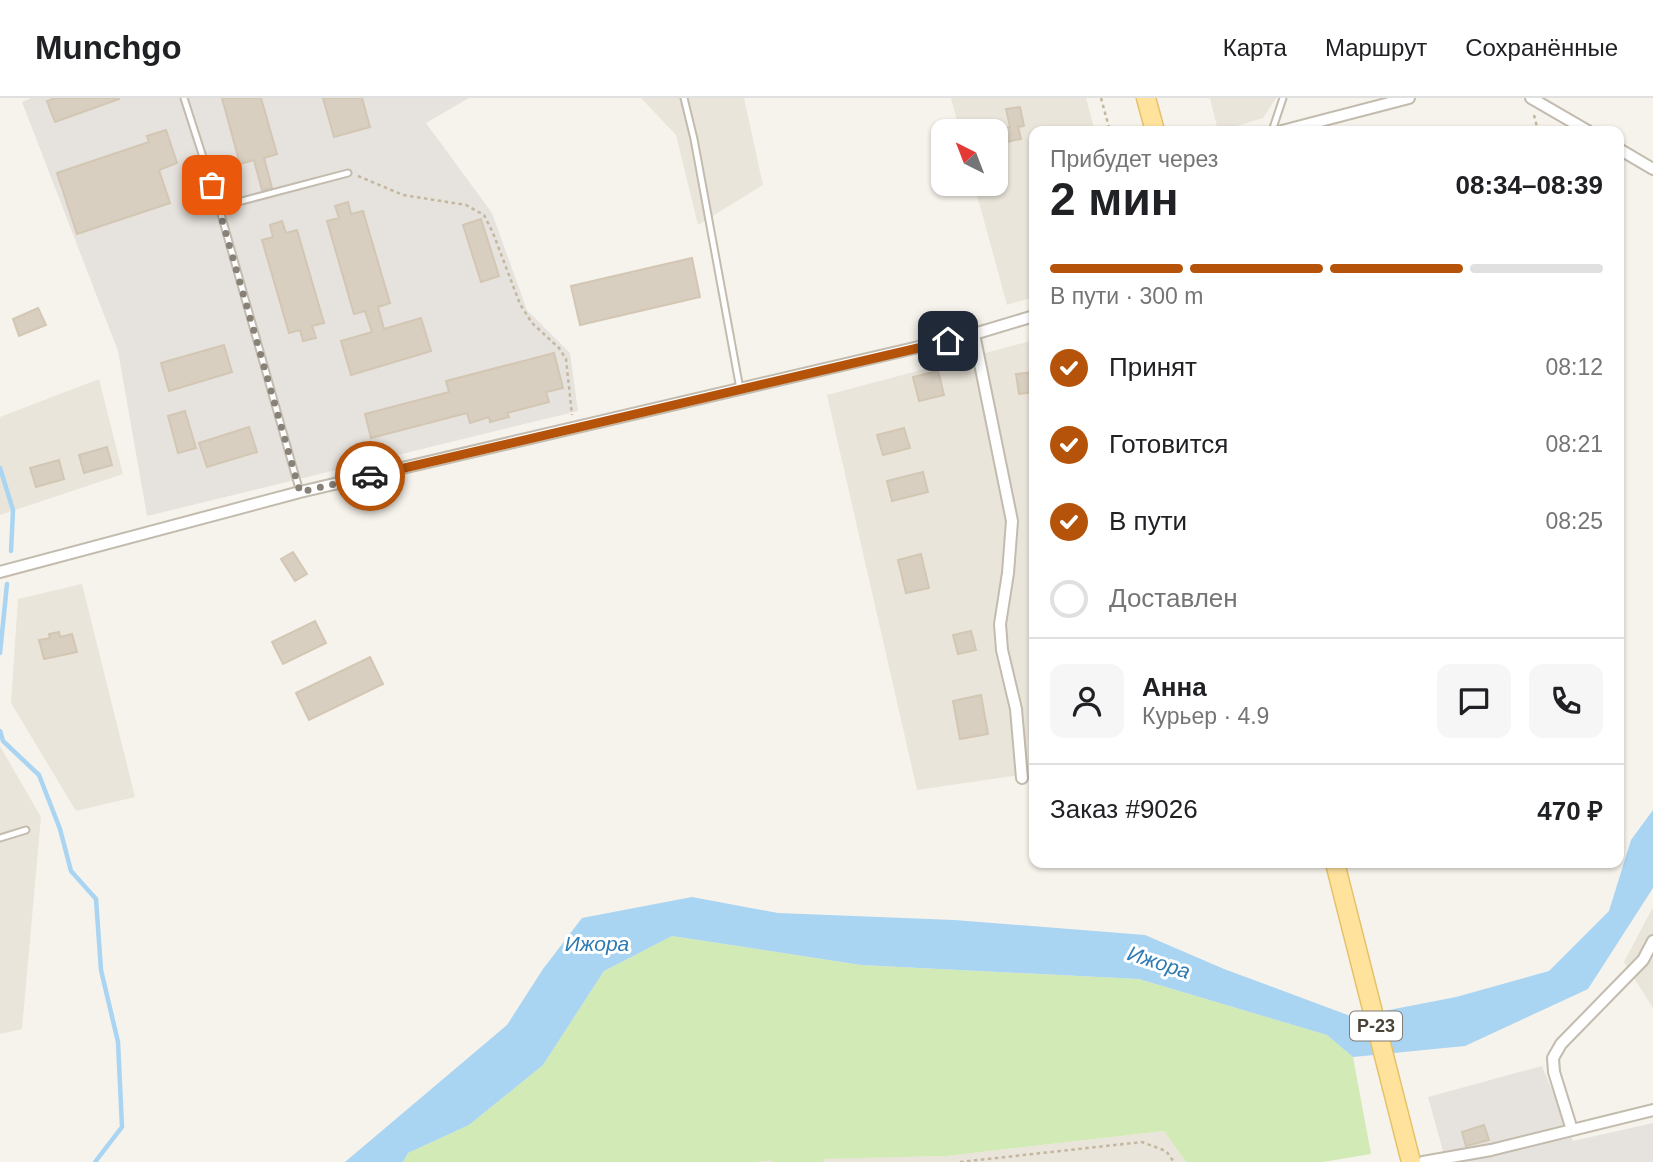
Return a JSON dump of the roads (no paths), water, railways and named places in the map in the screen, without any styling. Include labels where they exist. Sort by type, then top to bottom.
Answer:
[{"type":"main road","points":[[1146,98],[1154,126]]},
{"type":"main road","name":"Р-23","points":[[1336,868],[1411,1162]]},
{"type":"street","points":[[1301,126],[1409,98]]},
{"type":"street","points":[[1531,98],[1579,126]]},
{"type":"street","points":[[1624,152],[1653,169]]},
{"type":"street","points":[[0,572],[300,492],[974,334],[1029,318]]},
{"type":"street","points":[[974,334],[1012,521],[1000,624],[1002,650],[1016,709],[1022,778]]},
{"type":"street","points":[[1572,1130],[1554,1072],[1553,1058],[1561,1044],[1643,960],[1653,942]]},
{"type":"street","points":[[1423,1162],[1491,1150],[1653,1110]]},
{"type":"lane","points":[[184,98],[219,207],[300,492]]},
{"type":"lane","points":[[684,98],[740,389]]},
{"type":"lane","points":[[1274,126],[1283,98]]},
{"type":"lane","points":[[219,207],[348,173]]},
{"type":"lane","points":[[0,838],[26,830]]},
{"type":"water","name":"Ижора","points":[[1653,810],[1653,888],[1588,989],[1465,1046],[1353,1057],[1327,1035],[1139,979],[861,965],[672,936],[604,971],[543,1065],[469,1125],[408,1153],[403,1162],[345,1162],[507,1025],[543,969],[582,918],[692,897],[778,913],[954,920],[1145,935],[1224,969],[1353,1017],[1456,997],[1549,971],[1609,911],[1631,840]]},
{"type":"waterway","points":[[0,468],[13,510],[11,551]]},
{"type":"waterway","points":[[0,653],[7,584]]},
{"type":"waterway","points":[[0,731],[3,741],[39,775],[60,829],[71,871],[96,899],[101,970],[118,1042],[122,1127],[95,1162]]}]
